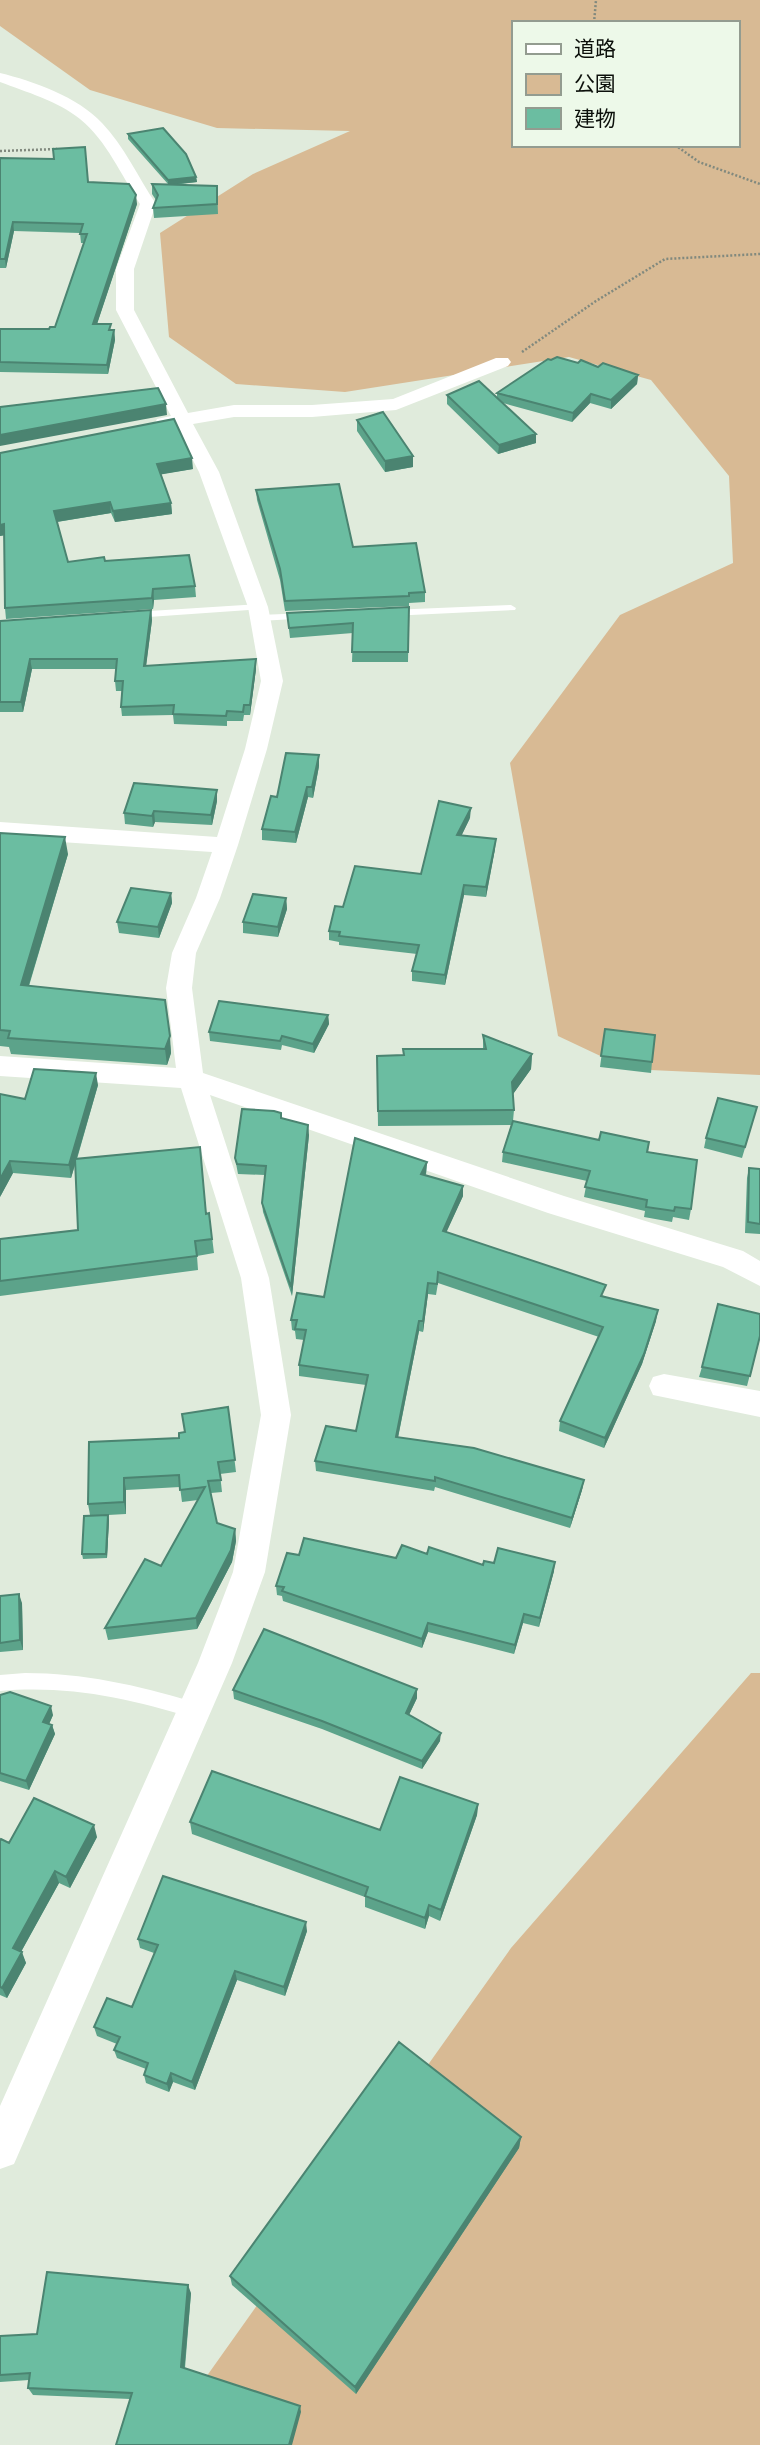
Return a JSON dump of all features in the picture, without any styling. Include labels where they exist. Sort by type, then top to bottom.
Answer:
[{"type":"street","points":[[0,77],[84,114],[114,148],[148,205],[125,269],[125,310],[209,472],[259,613],[272,681],[256,749],[226,845],[208,898],[184,953],[179,988],[191,1079],[255,1278],[276,1415],[249,1572],[215,1663],[0,2150]]},
{"type":"street","points":[[144,428],[234,411],[312,411],[396,404],[502,362]]},
{"type":"street","points":[[0,830],[226,845]]},
{"type":"street","points":[[0,1066],[191,1079],[558,1205],[733,1259],[760,1275]]},
{"type":"street","points":[[664,1386],[760,1404]]},
{"type":"lane","points":[[372,614],[511,608]]},
{"type":"lane","points":[[118,616],[259,613],[316,616]]},
{"type":"lane","points":[[0,1683],[34,1679],[116,1688],[193,1710]]},
{"type":"path","points":[[594,21],[596,0]]},
{"type":"path","points":[[678,147],[699,162],[760,184]]},
{"type":"path","points":[[0,150],[64,149]]},
{"type":"path","points":[[502,362],[543,341],[596,300],[665,259],[760,254]]},
{"type":"green space","points":[[0,0],[760,0],[760,1075],[628,1069],[558,1036],[510,763],[620,615],[733,563],[729,476],[651,380],[569,357],[345,392],[236,384],[169,337],[160,233],[253,174],[350,131],[217,128],[90,90],[0,26]]},
{"type":"green space","points":[[751,1673],[760,1673],[760,2445],[173,2445],[167,2432],[511,1948]]},
{"type":"building","points":[[163,128],[186,154],[196,177],[168,180],[128,134]]},
{"type":"building","points":[[85,147],[88,182],[129,184],[136,195],[93,324],[111,324],[109,330],[114,330],[107,365],[0,362],[0,329],[55,327],[87,234],[80,234],[83,224],[13,222],[5,259],[0,259],[0,158],[54,159],[53,149]]},
{"type":"building","points":[[152,184],[217,186],[217,204],[153,208],[158,195]]},
{"type":"building","points":[[557,357],[578,363],[581,360],[598,367],[603,363],[638,375],[611,400],[591,394],[573,413],[497,393],[548,359]]},
{"type":"building","points":[[479,381],[536,434],[499,445],[447,395]]},
{"type":"building","points":[[158,388],[166,404],[0,435],[0,407]]},
{"type":"building","points":[[383,412],[413,456],[385,461],[357,420]]},
{"type":"building","points":[[174,419],[192,458],[157,464],[171,503],[113,511],[110,502],[54,511],[68,562],[104,557],[105,561],[189,555],[195,586],[153,589],[152,598],[5,608],[4,524],[0,525],[0,453]]},
{"type":"building","points":[[339,484],[353,547],[416,543],[425,592],[409,593],[409,596],[285,601],[280,569],[256,490]]},
{"type":"building","points":[[409,607],[408,652],[352,652],[353,623],[289,628],[287,613]]},
{"type":"building","points":[[151,610],[144,666],[256,659],[250,705],[244,705],[243,712],[227,711],[226,716],[173,714],[174,705],[121,707],[123,681],[115,681],[117,659],[30,659],[21,702],[0,702],[0,621]]},
{"type":"building","points":[[286,753],[319,755],[312,787],[307,787],[295,832],[262,829],[271,796],[277,797]]},
{"type":"building","points":[[134,783],[217,790],[211,815],[154,811],[152,816],[124,813]]},
{"type":"building","points":[[439,801],[471,808],[457,835],[496,839],[486,887],[464,885],[445,975],[412,971],[419,945],[339,936],[340,932],[329,931],[335,906],[343,907],[355,866],[421,874]]},
{"type":"building","points":[[0,833],[65,837],[21,985],[165,1000],[170,1036],[165,1049],[8,1038],[10,1031],[0,1030]]},
{"type":"building","points":[[131,888],[171,893],[158,927],[117,922]]},
{"type":"building","points":[[253,894],[286,898],[278,927],[243,922]]},
{"type":"building","points":[[219,1001],[328,1015],[313,1044],[282,1036],[280,1041],[209,1032]]},
{"type":"building","points":[[605,1029],[655,1035],[652,1062],[601,1056]]},
{"type":"building","points":[[483,1035],[532,1054],[512,1082],[514,1110],[378,1111],[377,1056],[404,1055],[403,1049],[486,1049]]},
{"type":"building","points":[[34,1069],[96,1073],[69,1165],[10,1161],[0,1179],[0,1094],[25,1099]]},
{"type":"building","points":[[718,1098],[757,1107],[745,1147],[706,1138]]},
{"type":"building","points":[[242,1109],[274,1111],[281,1113],[281,1118],[308,1125],[291,1287],[262,1203],[266,1166],[237,1164],[235,1158]]},
{"type":"building","points":[[513,1121],[599,1140],[601,1132],[649,1142],[647,1152],[697,1160],[691,1209],[675,1207],[674,1211],[646,1207],[647,1200],[585,1187],[590,1171],[503,1152]]},
{"type":"building","points":[[355,1138],[427,1162],[421,1174],[463,1186],[443,1231],[606,1285],[601,1296],[658,1310],[644,1354],[605,1438],[560,1421],[603,1327],[438,1272],[437,1284],[428,1283],[423,1321],[419,1321],[396,1437],[474,1448],[584,1480],[572,1518],[435,1477],[435,1481],[315,1461],[326,1426],[356,1431],[368,1375],[299,1365],[306,1330],[295,1329],[297,1320],[291,1320],[297,1293],[324,1297]]},
{"type":"building","points":[[200,1147],[206,1214],[209,1213],[212,1239],[195,1241],[197,1256],[0,1281],[0,1239],[78,1230],[75,1159]]},
{"type":"building","points":[[749,1168],[760,1169],[760,1224],[748,1222]]},
{"type":"building","points":[[718,1304],[760,1314],[760,1336],[750,1376],[702,1367]]},
{"type":"building","points":[[228,1407],[235,1460],[218,1462],[221,1480],[208,1481],[217,1523],[235,1529],[231,1550],[196,1618],[105,1628],[145,1559],[161,1566],[205,1487],[180,1490],[179,1475],[124,1478],[124,1502],[88,1504],[89,1442],[179,1438],[179,1433],[185,1432],[182,1414]]},
{"type":"building","points":[[108,1515],[106,1554],[82,1554],[84,1516]]},
{"type":"building","points":[[304,1538],[396,1558],[402,1545],[427,1554],[429,1547],[483,1565],[484,1561],[494,1563],[498,1548],[555,1562],[540,1618],[524,1614],[515,1645],[428,1623],[422,1639],[282,1591],[284,1587],[276,1586],[287,1553],[299,1555]]},
{"type":"building","points":[[19,1594],[20,1640],[0,1643],[0,1596]]},
{"type":"building","points":[[264,1629],[417,1689],[406,1713],[441,1733],[422,1761],[322,1721],[233,1690]]},
{"type":"building","points":[[10,1692],[51,1706],[43,1722],[52,1725],[26,1781],[0,1773],[0,1695]]},
{"type":"building","points":[[212,1771],[380,1830],[400,1777],[478,1804],[441,1910],[429,1905],[425,1918],[365,1896],[368,1887],[190,1822]]},
{"type":"building","points":[[34,1798],[94,1825],[66,1877],[55,1871],[13,1948],[22,1952],[2,1988],[0,1840],[9,1843]]},
{"type":"building","points":[[163,1876],[306,1922],[284,1987],[235,1971],[192,2082],[171,2073],[167,2084],[144,2075],[148,2063],[114,2050],[120,2037],[94,2027],[107,1998],[132,2007],[158,1945],[138,1939]]},
{"type":"building","points":[[399,2042],[521,2137],[355,2387],[230,2276]]},
{"type":"building","points":[[47,2272],[188,2285],[181,2367],[300,2406],[289,2445],[116,2445],[132,2393],[28,2388],[30,2373],[0,2375],[0,2336],[37,2334]]}]
